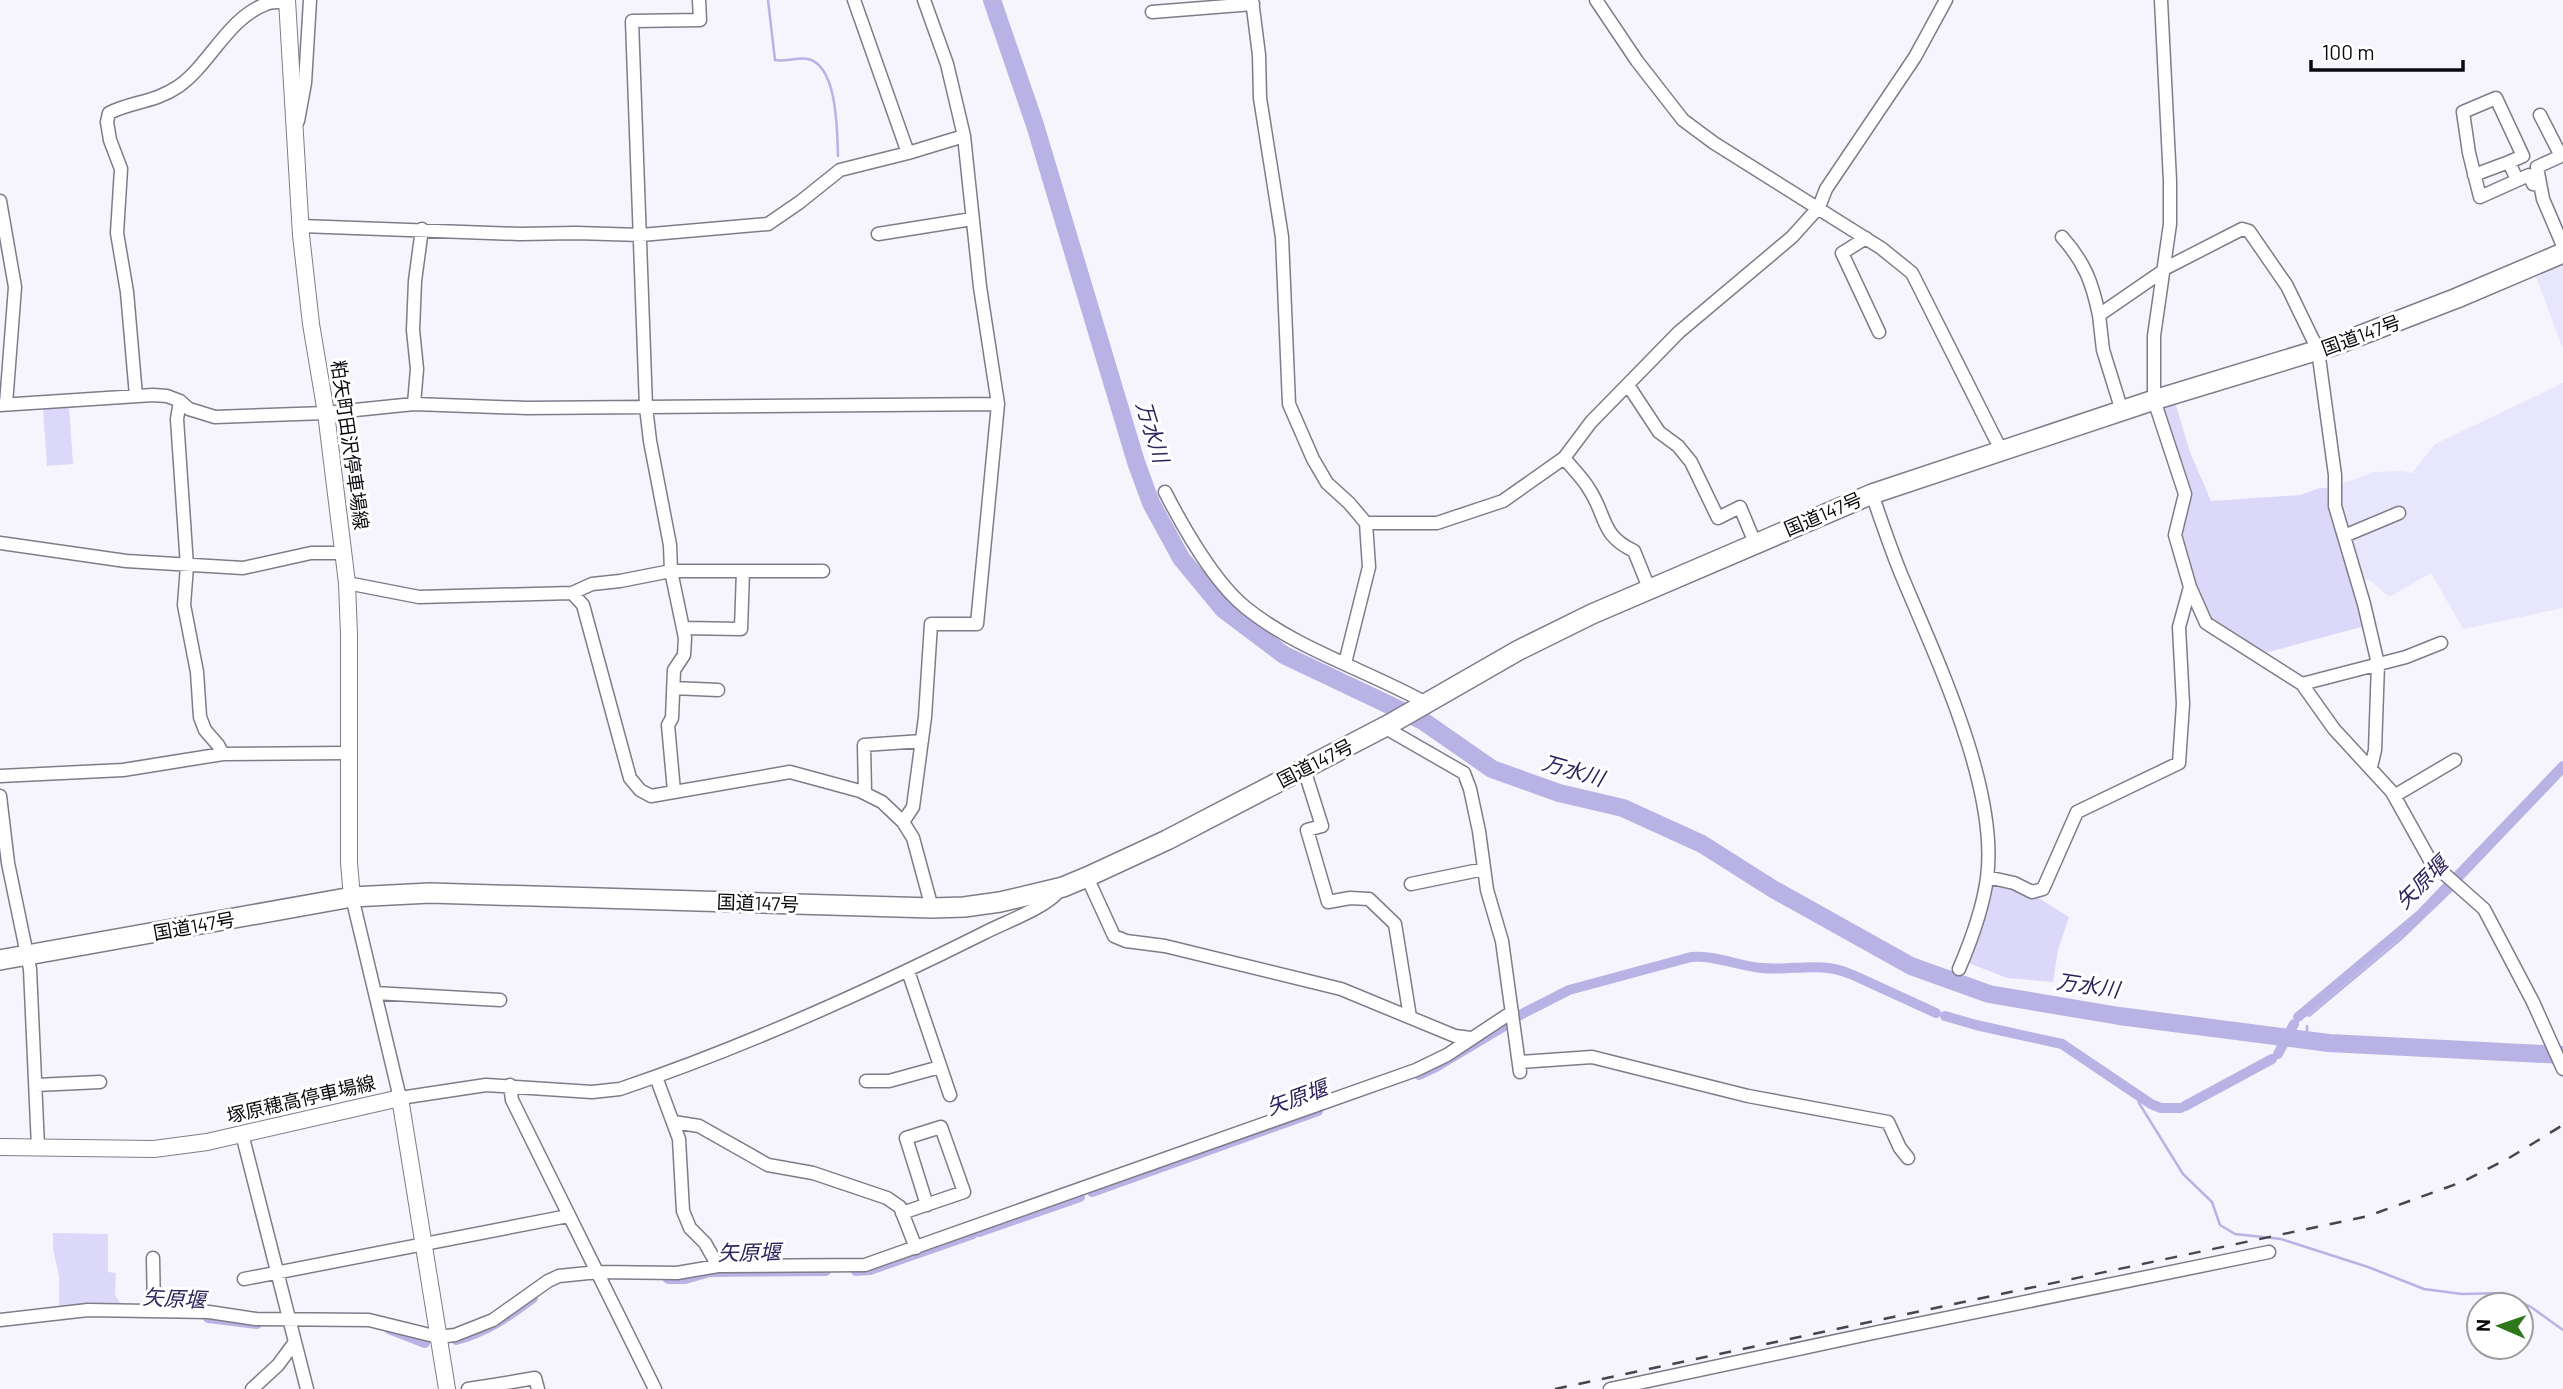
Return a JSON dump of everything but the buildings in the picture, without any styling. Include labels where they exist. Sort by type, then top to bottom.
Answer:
[{"type":"highway","name":"国道147号","points":[[0,960],[352,897],[430,892],[932,908],[1000,902],[1063,887],[1167,840],[1387,726],[1519,650],[1649,588],[1755,542],[1872,494],[2001,450],[2318,350],[2434,308],[2563,253]]},
{"type":"main road","name":"粕矢町田沢停車場線","points":[[287,1],[301,226],[311,324],[326,413],[347,583],[349,863],[352,897]]},
{"type":"main road","name":"塚原穂高停車場線","points":[[0,1147],[154,1149],[206,1142],[401,1098],[447,1389]]},
{"type":"street","points":[[296,135],[305,83],[310,0]]},
{"type":"street","points":[[674,791],[668,725],[672,718],[674,670],[684,655],[683,628],[671,571],[670,545],[646,407],[632,21],[700,20],[699,0]]},
{"type":"street","points":[[854,0],[908,153]]},
{"type":"street","points":[[903,822],[914,807],[932,624],[977,624],[998,404],[979,287],[964,136],[947,64],[924,0]]},
{"type":"street","points":[[1596,0],[1637,61],[1683,120],[1714,143],[1819,207],[1912,274],[2001,450]]},
{"type":"street","points":[[1366,523],[1437,523],[1503,501],[1564,458],[1591,422],[1679,332],[1792,237],[1819,207],[1826,189],[1914,57],[1946,0]]},
{"type":"street","points":[[2161,0],[2170,223],[2154,336],[2154,400],[2185,494],[2175,535],[2190,587],[2206,623],[2302,684],[2334,729],[2371,767],[2394,796],[2431,862],[2484,909],[2533,1002],[2563,1069]]},
{"type":"street","points":[[135,396],[127,292],[117,233],[121,169],[110,140],[107,122],[109,113],[118,108],[158,99],[182,84],[244,17],[267,3],[287,1]]},
{"type":"street","points":[[1152,12],[1253,2],[1259,55],[1260,99],[1282,237],[1289,404],[1313,459],[1327,483],[1366,523],[1369,567],[1345,663]]},
{"type":"street","points":[[2474,175],[2523,156],[2496,97],[2463,111],[2474,175],[2480,197],[2529,175],[2533,184],[2540,185]]},
{"type":"street","points":[[2540,115],[2561,156],[2537,167],[2543,199],[2563,246]]},
{"type":"street","points":[[301,226],[520,234],[641,235],[768,224],[840,170],[964,136]]},
{"type":"street","points":[[2509,162],[2516,180]]},
{"type":"street","points":[[0,201],[15,287],[3,405],[167,396],[180,401],[189,409],[215,417],[326,413],[414,404],[527,408],[998,404]]},
{"type":"street","points":[[878,234],[972,219]]},
{"type":"street","points":[[414,404],[415,281],[422,229]]},
{"type":"street","points":[[2099,315],[2164,270],[2242,229],[2249,231],[2287,286],[2318,350],[2335,475],[2335,506],[2364,604],[2378,664],[2375,750],[2371,767]]},
{"type":"street","points":[[2062,237],[2080,256],[2091,281],[2099,315],[2101,343],[2122,411]]},
{"type":"street","points":[[1866,239],[1842,253],[1879,332]]},
{"type":"street","points":[[1628,385],[1660,432],[1678,446],[1691,462],[1717,518],[1740,507],[1755,542]]},
{"type":"street","points":[[180,401],[177,419],[187,566],[184,605],[197,672],[200,717],[205,730],[222,754]]},
{"type":"street","points":[[1564,458],[1589,489],[1610,534],[1618,544],[1634,551],[1649,588]]},
{"type":"street","points":[[1165,492],[1214,571],[1244,607],[1299,642],[1424,704]]},
{"type":"street","points":[[1872,494],[1948,686],[1979,790],[1986,830],[1987,877],[1975,924],[1959,969]]},
{"type":"street","points":[[2344,536],[2399,513]]},
{"type":"street","points":[[0,544],[126,561],[243,568],[312,553],[344,553]]},
{"type":"street","points":[[347,583],[419,597],[572,593],[592,583],[620,581],[671,571],[823,571]]},
{"type":"street","points":[[683,628],[741,629],[743,571]]},
{"type":"street","points":[[1987,877],[2014,883],[2032,892],[2043,889],[2077,812],[2179,763],[2183,704],[2179,627],[2190,587]]},
{"type":"street","points":[[572,593],[583,605],[630,778],[640,790],[651,796],[790,772],[865,793],[882,802],[903,822],[913,838],[932,908]]},
{"type":"street","points":[[2302,684],[2406,657],[2441,643]]},
{"type":"street","points":[[673,688],[718,690]]},
{"type":"street","points":[[1387,726],[1464,773],[1474,810],[1487,890],[1502,941],[1520,1067],[1592,1057],[1748,1096],[1888,1122],[1900,1147],[1909,1158]]},
{"type":"street","points":[[865,793],[864,745],[922,741]]},
{"type":"street","points":[[0,776],[123,770],[222,754],[348,753]]},
{"type":"street","points":[[2394,796],[2455,760]]},
{"type":"street","points":[[1304,769],[1321,825],[1307,831],[1328,902],[1350,898],[1369,899],[1395,924],[1410,1017]]},
{"type":"street","points":[[0,796],[8,863],[30,969],[38,1147]]},
{"type":"street","points":[[1411,884],[1484,869]]},
{"type":"street","points":[[1087,877],[1114,936],[1126,941],[1165,946],[1341,989],[1455,1036],[1471,1038]]},
{"type":"street","points":[[352,897],[401,1098],[486,1085],[592,1092],[620,1089],[656,1077],[908,971],[1055,896],[1063,887]]},
{"type":"street","points":[[988,931],[998,919],[1000,902]]},
{"type":"street","points":[[908,971],[950,1095]]},
{"type":"street","points":[[375,993],[499,1000]]},
{"type":"street","points":[[0,1320],[88,1310],[209,1312],[256,1319],[369,1320],[438,1338],[455,1335],[493,1320],[559,1276],[598,1272],[677,1273],[718,1266],[865,1265],[1416,1070],[1447,1055],[1512,1012]]},
{"type":"street","points":[[866,1081],[889,1081],[940,1067]]},
{"type":"street","points":[[656,1077],[679,1139],[683,1210],[691,1228],[705,1243],[718,1266]]},
{"type":"street","points":[[36,1086],[100,1082]]},
{"type":"street","points":[[510,1085],[512,1100],[655,1389]]},
{"type":"street","points":[[674,1122],[699,1126],[768,1165],[814,1173],[887,1198],[900,1207],[916,1248]]},
{"type":"street","points":[[902,1213],[927,1205],[964,1192],[941,1127],[906,1138],[927,1205]]},
{"type":"street","points":[[242,1134],[307,1389]]},
{"type":"street","points":[[244,1279],[568,1216]]},
{"type":"street","points":[[1610,1389],[2244,1255],[2269,1252]]},
{"type":"street","points":[[153,1258],[154,1311]]},
{"type":"street","points":[[252,1389],[278,1365],[295,1342]]},
{"type":"street","points":[[468,1389],[494,1387],[535,1378],[538,1389]]},
{"type":"shaded area","points":[[2563,263],[2563,349],[2535,274]]},
{"type":"shaded area","points":[[2563,383],[2563,608],[2463,629],[2431,573],[2389,597],[2371,581],[2362,578],[2333,487],[2374,472],[2412,473],[2435,444]]},
{"type":"shaded area","points":[[2175,402],[2190,452],[2211,501],[2300,495],[2327,488],[2365,626],[2265,653],[2209,619],[2193,586],[2179,534],[2188,491],[2161,406]]},
{"type":"shaded area","points":[[69,406],[73,464],[47,466],[43,409]]},
{"type":"shaded area","points":[[1992,881],[2042,900],[2069,917],[2058,950],[2053,982],[2007,978],[1966,962]]},
{"type":"shaded area","points":[[53,1233],[108,1234],[108,1272],[116,1273],[115,1295],[122,1306],[59,1307],[59,1276],[53,1249]]},
{"type":"waterway","points":[[768,0],[775,60],[808,59],[818,64],[825,74],[834,101],[838,156]]},
{"type":"waterway","name":"万水川","points":[[992,0],[1035,125],[1136,462],[1151,503],[1181,558],[1223,609],[1284,655],[1423,721],[1492,769],[1559,793],[1623,808],[1702,844],[1773,889],[1911,966],[1989,994],[2119,1016],[2329,1043],[2563,1055]]},
{"type":"waterway","name":"矢原堰","points":[[2298,1017],[2421,914],[2563,766]]},
{"type":"waterway","points":[[2459,882],[2563,773]]},
{"type":"waterway","points":[[2309,1016],[2401,939],[2453,889]]},
{"type":"waterway","name":"矢原堰","points":[[1520,1015],[1569,990],[1691,957],[1773,969],[1829,968],[1850,974]]},
{"type":"waterway","name":"矢原堰","points":[[1853,975],[1936,1013]]},
{"type":"waterway","name":"矢原堰","points":[[1945,1016],[2062,1044],[2151,1104],[2161,1108],[2181,1108]]},
{"type":"waterway","name":"矢原堰","points":[[1419,1075],[1508,1024]]},
{"type":"waterway","name":"矢原堰","points":[[2278,1054],[2294,1024]]},
{"type":"waterway","points":[[2307,1026],[2307,1040]]},
{"type":"waterway","name":"矢原堰","points":[[2185,1106],[2272,1059]]},
{"type":"waterway","points":[[2138,1095],[2139,1103],[2183,1174],[2212,1202],[2220,1225],[2235,1234],[2281,1239],[2368,1267],[2424,1289],[2462,1294],[2504,1293],[2531,1307],[2563,1330]]},
{"type":"waterway","name":"矢原堰","points":[[1092,1192],[1318,1111]]},
{"type":"waterway","name":"矢原堰","points":[[979,1232],[1080,1197]]},
{"type":"waterway","name":"矢原堰","points":[[856,1271],[870,1270],[973,1234]]},
{"type":"waterway","name":"矢原堰","points":[[668,1279],[685,1279],[710,1272],[826,1271]]},
{"type":"waterway","name":"矢原堰","points":[[456,1340],[496,1323],[533,1298]]},
{"type":"waterway","name":"矢原堰","points":[[208,1318],[257,1324]]},
{"type":"waterway","name":"矢原堰","points":[[389,1329],[425,1343]]},
{"type":"railway","points":[[1555,1389],[2368,1216],[2462,1182],[2509,1158],[2563,1125]]}]
